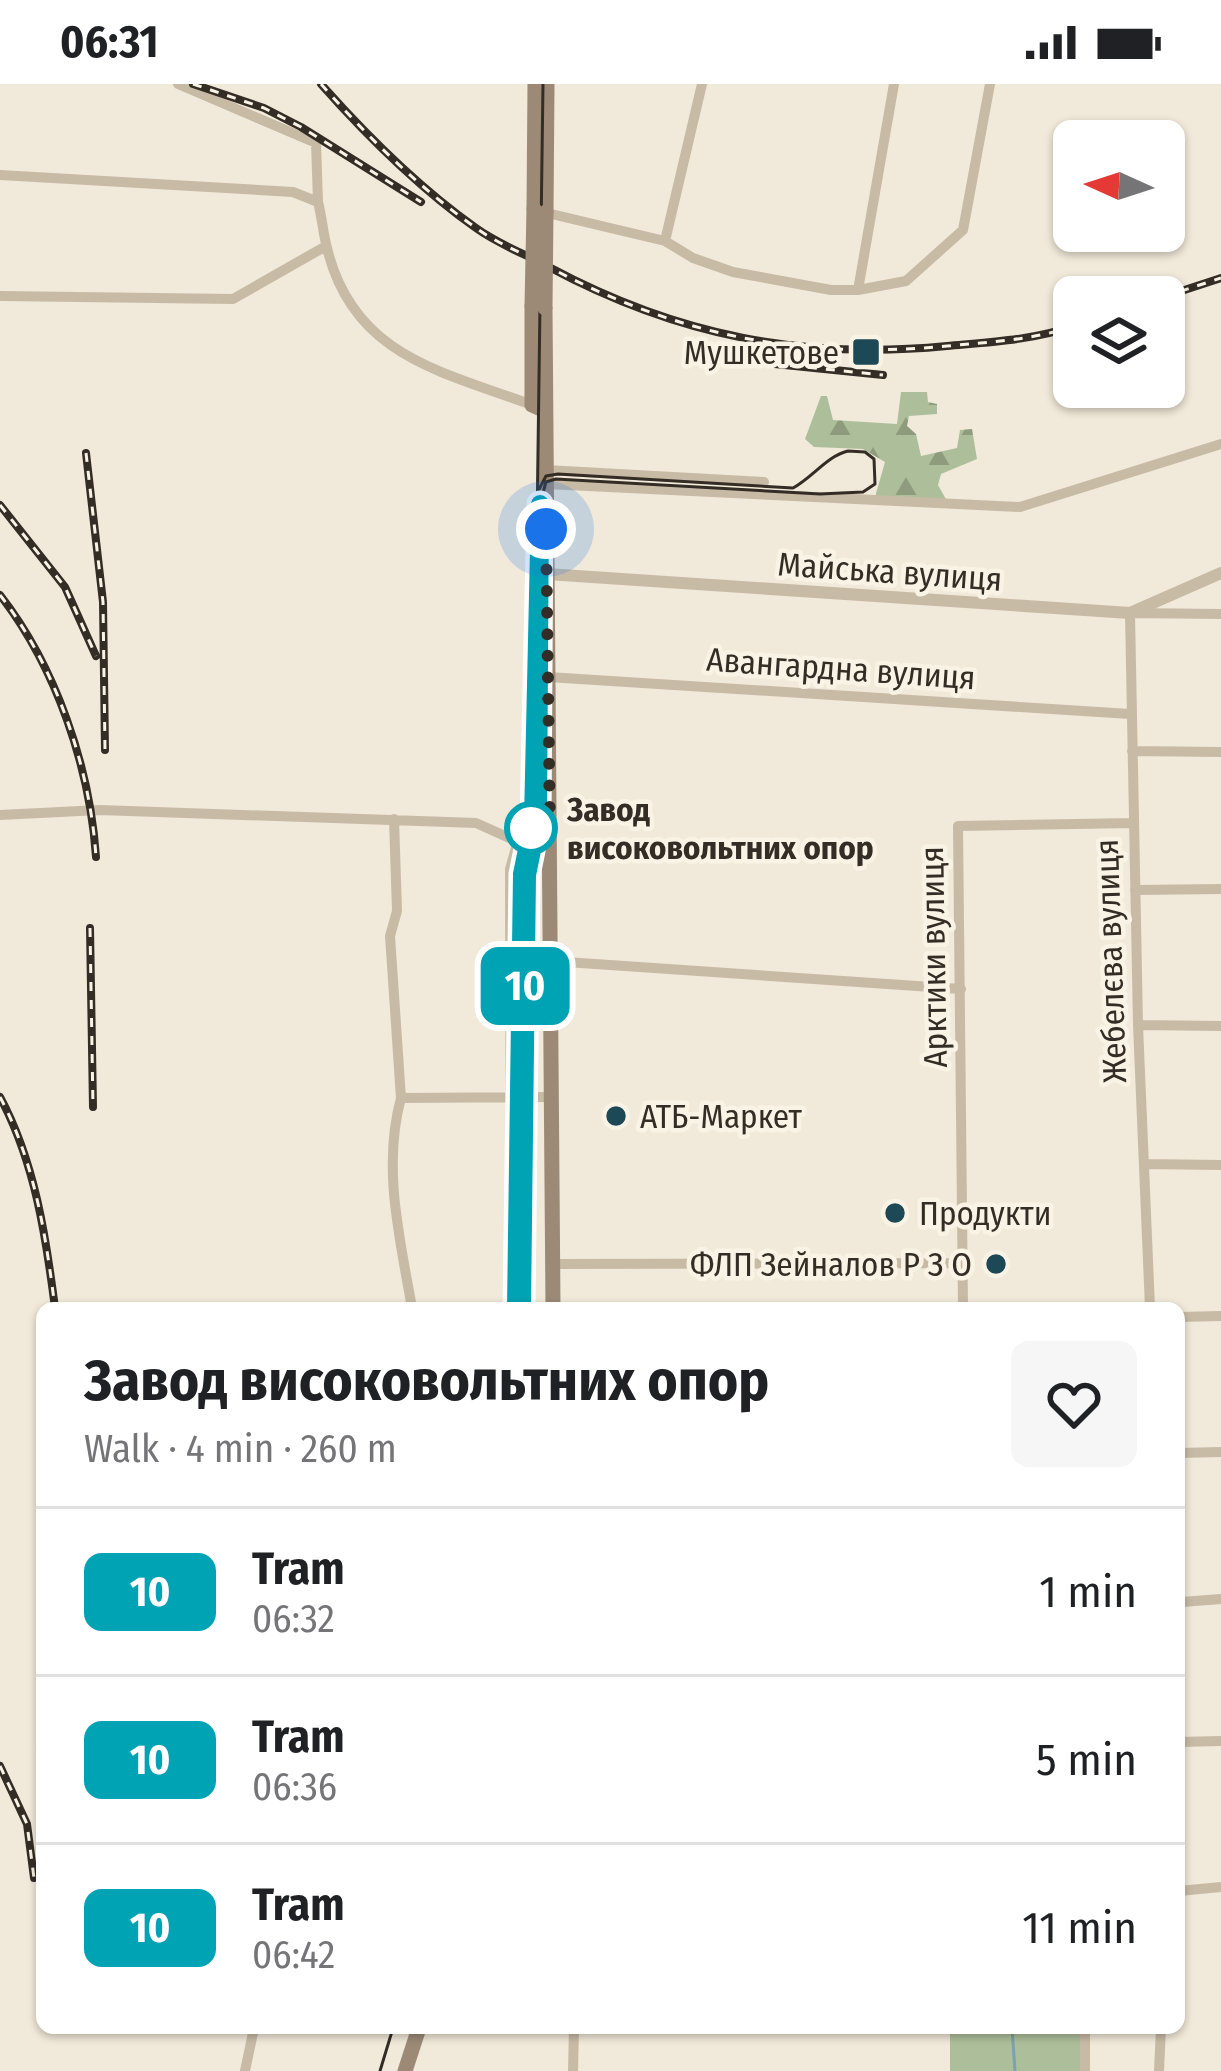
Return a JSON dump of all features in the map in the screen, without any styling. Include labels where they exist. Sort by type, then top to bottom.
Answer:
[{"type":"main road","points":[[535,84],[540,211],[538,408],[546,477],[553,1302]]},
{"type":"main road","points":[[540,211],[548,84]]},
{"type":"main road","points":[[405,2071],[417,2034]]},
{"type":"street","points":[[178,84],[316,143],[318,202],[326,246],[352,308],[376,337],[408,359],[538,408]]},
{"type":"street","points":[[665,242],[702,84]]},
{"type":"street","points":[[858,290],[894,84]]},
{"type":"street","points":[[540,211],[665,242],[733,272],[831,290],[906,281],[963,230],[990,84]]},
{"type":"street","points":[[0,175],[293,192],[318,202]]},
{"type":"street","points":[[0,296],[233,299],[326,246]]},
{"type":"street","points":[[546,477],[1020,507],[1221,444]]},
{"type":"street","points":[[546,477],[764,482]]},
{"type":"street","name":"Майська вулиця","points":[[547,574],[1130,613],[1221,573]]},
{"type":"street","points":[[1130,613],[1221,614]]},
{"type":"street","name":"Жебелєва вулиця","points":[[1130,613],[1138,1025],[1150,1302]]},
{"type":"street","name":"Авангардна вулиця","points":[[548,677],[1130,714]]},
{"type":"street","points":[[1132,752],[1221,752]]},
{"type":"street","points":[[0,815],[100,810],[476,823],[550,856]]},
{"type":"street","points":[[394,819],[397,911],[390,936],[401,1098],[393,1126],[392,1197],[411,1302]]},
{"type":"street","name":"Арктики вулиця","points":[[963,1302],[958,826],[1133,823]]},
{"type":"street","points":[[511,1302],[510,869],[517,844]]},
{"type":"street","points":[[1135,890],[1221,889]]},
{"type":"street","points":[[550,961],[961,989]]},
{"type":"street","points":[[1138,1025],[1221,1026]]},
{"type":"street","points":[[401,1098],[551,1097]]},
{"type":"street","points":[[1144,1164],[1221,1165]]},
{"type":"street","points":[[553,1264],[963,1263]]},
{"type":"street","points":[[1185,1317],[1221,1316]]},
{"type":"street","points":[[1185,1454],[1221,1452]]},
{"type":"street","points":[[1185,1602],[1221,1599]]},
{"type":"street","points":[[1185,1742],[1221,1741]]},
{"type":"street","points":[[1185,1890],[1221,1887]]},
{"type":"street","points":[[245,2071],[253,2034]]},
{"type":"street","points":[[573,2071],[574,2034]]},
{"type":"street","points":[[1085,2034],[1085,2071]]},
{"type":"street","points":[[1159,2071],[1161,2034]]},
{"type":"green space","points":[[901,392],[927,392],[928,402],[937,404],[937,414],[909,416],[907,426],[916,434],[921,456],[957,448],[960,430],[972,429],[977,459],[941,474],[938,485],[947,501],[875,497],[885,462],[863,449],[814,447],[805,439],[821,396],[827,396],[833,420],[897,424]]},
{"type":"green space","points":[[950,2034],[1080,2034],[1080,2071],[950,2071]]},
{"type":"waterway","points":[[1012,2034],[1015,2071]]},
{"type":"tram line","points":[[516,1302],[522,874],[533,820],[543,84]]},
{"type":"tram line","points":[[848,451],[865,452],[874,459],[875,484],[863,492],[820,494],[556,479],[546,482],[540,504],[536,495],[546,476],[558,474],[793,488],[848,451]]},
{"type":"tram line","name":"10","points":[[516,1302],[522,874],[533,820],[540,504],[538,821],[527,875],[522,1302]]},
{"type":"tram line","points":[[380,2071],[391,2034]]},
{"type":"railway","points":[[193,84],[264,108],[301,127],[421,202]]},
{"type":"railway","points":[[321,84],[414,178],[484,234],[645,310],[742,338],[842,349],[947,346],[1053,331]]},
{"type":"railway","points":[[1185,290],[1221,278]]},
{"type":"railway","points":[[702,348],[756,362],[883,375]]},
{"type":"railway","points":[[86,453],[103,602],[105,750]]},
{"type":"railway","points":[[0,505],[65,587],[96,656]]},
{"type":"railway","points":[[0,595],[38,654],[67,719],[86,788],[96,857]]},
{"type":"railway","points":[[90,928],[93,1107]]},
{"type":"railway","points":[[0,1097],[30,1174],[54,1302]]},
{"type":"railway","points":[[0,1766],[27,1824],[34,1878]]},
{"type":"place","name":"Мушкетове","points":[[866,352]]},
{"type":"place","name":"Завод високовольтних опор","points":[[531,828]]},
{"type":"place","name":"АТБ-Маркет","points":[[616,1116]]},
{"type":"place","name":"Продукти","points":[[895,1213]]},
{"type":"place","name":"ФЛП Зейналов Р З О","points":[[996,1264]]},
{"type":"route","points":[[531,828],[550,831],[546,529]]}]
